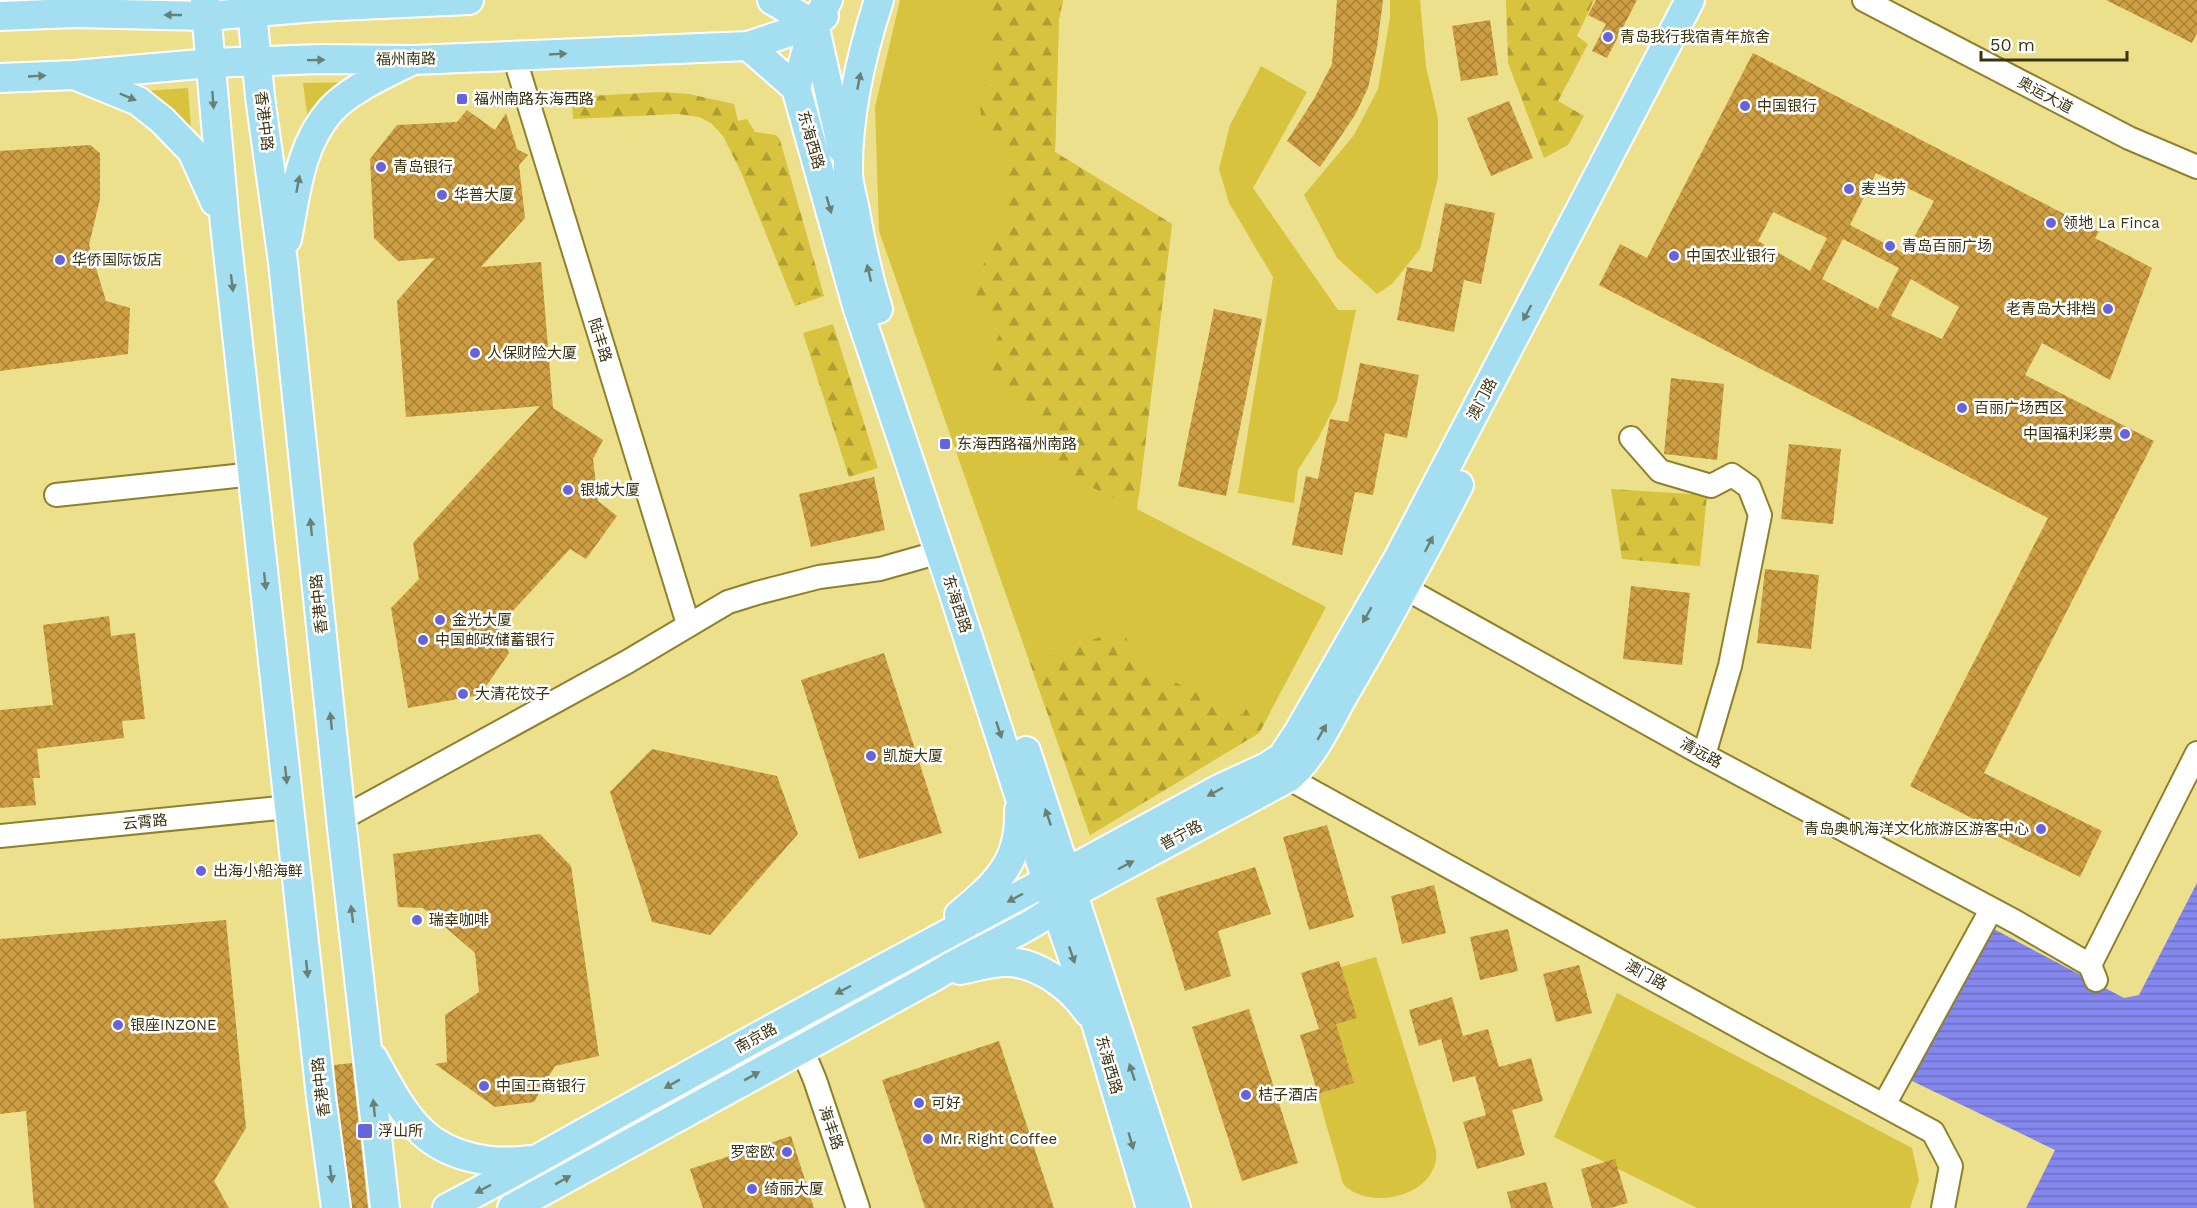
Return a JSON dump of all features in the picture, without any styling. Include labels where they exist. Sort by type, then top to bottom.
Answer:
[{"type":"main road","points":[[0,16],[85,6],[206,8],[469,0]]},
{"type":"main road","points":[[772,0],[814,24],[848,177]]},
{"type":"main road","points":[[748,46],[796,88],[814,24],[828,0]]},
{"type":"main road","points":[[814,24],[844,0]]},
{"type":"main road","name":"东海西路","points":[[879,0],[857,90],[850,139],[848,177],[876,303],[1061,889],[1176,1208]]},
{"type":"main road","name":"澳门路","points":[[1397,584],[1690,0]]},
{"type":"main road","name":"澳门路","points":[[1278,772],[1282,757],[1397,584],[1709,0]]},
{"type":"main road","name":"香港中路","points":[[252,6],[260,97],[283,262],[341,819],[385,1208]]},
{"type":"main road","name":"香港中路","points":[[206,8],[225,225],[336,1208]]},
{"type":"main road","name":"福州南路","points":[[0,78],[74,75],[211,63],[321,59],[412,60],[748,46],[814,24]]},
{"type":"main road","points":[[283,262],[301,168],[312,138],[332,110],[368,82],[412,60]]},
{"type":"main road","points":[[74,75],[138,101],[162,120],[192,152],[225,225]]},
{"type":"main road","name":"东海西路","points":[[796,88],[857,306],[1019,793],[1061,889],[1097,1026],[1151,1208]]},
{"type":"main road","name":"普宁路","points":[[1061,889],[1219,789],[1278,772]]},
{"type":"main road","points":[[920,948],[978,899],[1006,867],[1017,846],[1019,793]]},
{"type":"main road","points":[[512,1208],[935,976],[1061,889]]},
{"type":"main road","name":"南京路","points":[[447,1208],[540,1159],[655,1093],[920,948],[1061,889]]},
{"type":"main road","points":[[935,976],[987,964],[1007,962],[1023,964],[1046,974],[1068,990],[1082,1003],[1097,1026]]},
{"type":"main road","points":[[368,1051],[408,1115],[422,1132],[444,1146],[465,1156],[496,1162],[540,1159]]},
{"type":"street","name":"奥运大道","points":[[1864,0],[2129,138],[2197,167]]},
{"type":"street","name":"陆丰路","points":[[514,56],[688,624]]},
{"type":"street","points":[[1631,438],[1660,471],[1711,486],[1732,475],[1749,487],[1760,515],[1730,666],[1704,755]]},
{"type":"street","points":[[56,495],[254,474]]},
{"type":"street","points":[[341,819],[627,662],[728,602],[757,592],[819,578],[880,569],[940,552]]},
{"type":"street","name":"清远路","points":[[1397,584],[1704,755],[2016,922],[2093,973],[2197,753]]},
{"type":"street","name":"澳门路","points":[[1278,772],[1933,1132],[1951,1166],[1943,1208]]},
{"type":"street","name":"云霄路","points":[[0,836],[289,807]]},
{"type":"street","points":[[1884,1105],[1991,910]]},
{"type":"street","name":"海丰路","points":[[802,1049],[815,1080],[858,1208]]},
{"type":"green space","points":[[900,0],[1063,0],[1059,19],[1055,152],[1172,224],[1137,509],[1326,607],[1259,733],[1090,835],[879,231],[875,107]]},
{"type":"green space","points":[[992,0],[1063,0],[1059,19],[1055,152],[1172,224],[1139,496],[1112,498],[1075,478],[1042,442],[1034,427],[1037,408],[990,376],[989,354],[1002,330],[995,316],[972,316],[982,269],[995,235],[1009,225],[1006,160],[1001,139],[987,137],[980,112],[983,86],[994,81],[987,24]]},
{"type":"green space","points":[[1390,0],[1420,0],[1426,66],[1438,119],[1438,178],[1420,249],[1392,284],[1377,294],[1337,258],[1304,195],[1354,135],[1378,89],[1390,17]]},
{"type":"green space","points":[[1506,0],[1594,0],[1577,36],[1588,44],[1558,101],[1584,116],[1568,145],[1544,158],[1508,63]]},
{"type":"green space","points":[[1261,66],[1307,92],[1253,188],[1338,310],[1356,310],[1337,401],[1319,437],[1298,470],[1294,503],[1238,493],[1273,277],[1229,203],[1219,169],[1230,125]]},
{"type":"green space","points":[[368,82],[310,136],[303,83]]},
{"type":"green space","points":[[188,88],[191,128],[145,91]]},
{"type":"green space","points":[[660,92],[689,94],[734,104],[738,121],[747,119],[755,132],[776,135],[780,140],[824,296],[795,306],[741,172],[723,136],[711,123],[699,117],[678,114],[573,119],[572,97]]},
{"type":"green space","points":[[833,324],[878,468],[849,477],[803,333]]},
{"type":"green space","points":[[1611,489],[1707,495],[1700,566],[1622,559]]},
{"type":"green space","points":[[1124,628],[1132,661],[1242,715],[1250,703],[1270,713],[1259,733],[1090,835],[1030,663]]},
{"type":"green space","points":[[1376,957],[1436,1150],[1436,1162],[1429,1176],[1420,1185],[1408,1192],[1381,1198],[1355,1193],[1345,1186],[1318,1094],[1354,1083],[1336,1024],[1341,967]]},
{"type":"green space","points":[[1617,993],[1912,1148],[1919,1180],[1910,1208],[1697,1208],[1554,1137]]},
{"type":"shaded area","points":[[2197,883],[2197,1208],[2026,1208],[2055,1150],[1908,1079],[1990,927],[2124,998],[2139,995]]},
{"type":"building","points":[[1337,0],[1383,0],[1377,47],[1368,88],[1355,115],[1320,167],[1287,141],[1314,99],[1332,64]]},
{"type":"building","name":"青岛我行我宿青年旅舍","points":[[1596,0],[1637,0],[1607,58],[1592,51],[1606,24],[1588,15]]},
{"type":"building","points":[[2106,0],[2197,0],[2197,33],[2192,43]]},
{"type":"building","points":[[1490,20],[1498,75],[1461,81],[1452,26]]},
{"type":"building","name":"百丽广场西区","points":[[1753,53],[2099,232],[2095,238],[2152,268],[2110,380],[2042,343],[2025,375],[2154,441],[1984,773],[2102,831],[2080,877],[1979,827],[1981,823],[1910,786],[2048,518],[1599,285],[1620,244],[1647,258]],"holes":[[[1876,173],[1934,201],[1905,254],[1850,225]],[[1773,212],[1827,238],[1810,271],[1758,241]],[[1843,239],[1899,268],[1878,309],[1822,279]],[[1911,279],[1959,307],[1942,339],[1891,316]]]},
{"type":"building","points":[[1509,101],[1533,158],[1491,176],[1467,118]]},
{"type":"building","points":[[467,110],[495,130],[506,113],[517,149],[528,155],[519,165],[525,218],[481,267],[541,262],[553,408],[603,440],[593,459],[598,501],[617,516],[586,559],[570,549],[498,627],[509,653],[480,695],[408,708],[391,608],[419,579],[413,543],[540,406],[406,417],[397,301],[435,258],[398,261],[374,238],[370,159],[397,125],[457,122]]},
{"type":"building","points":[[90,145],[100,153],[100,199],[89,245],[106,301],[130,308],[128,354],[0,371],[0,151]]},
{"type":"building","points":[[1445,203],[1495,213],[1481,284],[1464,280],[1454,332],[1397,320],[1407,267],[1432,272]]},
{"type":"building","points":[[1214,309],[1262,319],[1226,496],[1178,486]]},
{"type":"building","points":[[1360,363],[1419,375],[1407,438],[1385,433],[1373,495],[1355,492],[1342,555],[1292,545],[1306,476],[1318,479],[1330,419],[1348,422]]},
{"type":"building","points":[[1671,378],[1724,384],[1717,460],[1664,454]]},
{"type":"building","points":[[1789,444],[1841,449],[1833,524],[1781,519]]},
{"type":"building","points":[[874,477],[885,530],[811,547],[799,494]]},
{"type":"building","points":[[1765,569],[1819,575],[1811,649],[1757,643]]},
{"type":"building","points":[[1631,586],[1690,593],[1682,665],[1623,659]]},
{"type":"building","points":[[109,616],[111,636],[135,633],[145,719],[122,721],[124,738],[37,749],[40,778],[33,778],[36,805],[0,808],[0,710],[53,705],[43,625]]},
{"type":"building","name":"凯旋大厦","points":[[884,653],[942,833],[859,859],[801,680]]},
{"type":"building","points":[[652,749],[777,776],[798,834],[710,935],[652,922],[610,792]]},
{"type":"building","points":[[1327,825],[1354,917],[1309,930],[1283,837]]},
{"type":"building","points":[[540,834],[571,866],[599,1056],[555,1066],[534,1102],[495,1107],[435,1064],[447,1062],[445,1015],[479,992],[475,953],[423,908],[398,907],[393,854]]},
{"type":"building","points":[[1255,867],[1271,914],[1218,931],[1231,976],[1185,991],[1156,898]]},
{"type":"building","points":[[1434,885],[1446,933],[1402,944],[1391,896]]},
{"type":"building","name":"银座INZONE","points":[[226,920],[246,1128],[214,1181],[229,1208],[34,1208],[26,1111],[0,1114],[0,939]]},
{"type":"building","points":[[1508,929],[1518,971],[1480,980],[1470,937]]},
{"type":"building","points":[[1339,961],[1357,1018],[1336,1024],[1354,1083],[1318,1094],[1300,1035],[1319,1029],[1301,973]]},
{"type":"building","points":[[1579,965],[1592,1013],[1556,1022],[1543,974]]},
{"type":"building","points":[[1452,997],[1463,1036],[1488,1029],[1499,1067],[1531,1058],[1543,1101],[1512,1110],[1525,1155],[1477,1169],[1463,1122],[1486,1115],[1475,1076],[1453,1082],[1441,1039],[1419,1046],[1409,1010]]},
{"type":"building","name":"桔子酒店","points":[[1249,1009],[1298,1163],[1242,1181],[1192,1027]]},
{"type":"building","points":[[999,1041],[1054,1208],[925,1208],[882,1080]]},
{"type":"building","points":[[352,1063],[368,1208],[352,1208],[337,1095],[334,1065]]},
{"type":"building","name":"绮丽大厦","points":[[791,1136],[814,1208],[703,1208],[690,1169]]},
{"type":"building","points":[[1615,1159],[1628,1203],[1610,1208],[1592,1208],[1581,1169]]},
{"type":"building","points":[[1546,1182],[1553,1208],[1511,1208],[1507,1192]]},
{"type":"place","name":"青岛我行我宿青年旅舍","points":[[1608,37]]},
{"type":"place","name":"福州南路东海西路","points":[[462,99]]},
{"type":"place","name":"中国银行","points":[[1745,106]]},
{"type":"place","name":"青岛银行","points":[[381,167]]},
{"type":"place","name":"麦当劳","points":[[1849,189]]},
{"type":"place","name":"华普大厦","points":[[442,195]]},
{"type":"place","name":"领地 La Finca","points":[[2051,223]]},
{"type":"place","name":"青岛百丽广场","points":[[1890,246]]},
{"type":"place","name":"中国农业银行","points":[[1674,256]]},
{"type":"place","name":"华侨国际饭店","points":[[60,260]]},
{"type":"place","name":"老青岛大排档","points":[[2108,309]]},
{"type":"place","name":"人保财险大厦","points":[[475,353]]},
{"type":"place","name":"百丽广场西区","points":[[1962,408]]},
{"type":"place","name":"中国福利彩票","points":[[2125,434]]},
{"type":"place","name":"东海西路福州南路","points":[[945,444]]},
{"type":"place","name":"银城大厦","points":[[568,490]]},
{"type":"place","name":"金光大厦","points":[[440,620]]},
{"type":"place","name":"中国邮政储蓄银行","points":[[423,640]]},
{"type":"place","name":"大清花饺子","points":[[463,694]]},
{"type":"place","name":"凯旋大厦","points":[[871,756]]},
{"type":"place","name":"青岛奥帆海洋文化旅游区游客中心","points":[[2041,829]]},
{"type":"place","name":"出海小船海鲜","points":[[201,871]]},
{"type":"place","name":"瑞幸咖啡","points":[[417,920]]},
{"type":"place","name":"银座INZONE","points":[[118,1025]]},
{"type":"place","name":"中国工商银行","points":[[484,1086]]},
{"type":"place","name":"桔子酒店","points":[[1246,1095]]},
{"type":"place","name":"可好","points":[[919,1103]]},
{"type":"place","name":"浮山所","points":[[365,1131]]},
{"type":"place","name":"Mr. Right Coffee","points":[[928,1139]]},
{"type":"place","name":"罗密欧","points":[[787,1152]]},
{"type":"place","name":"绮丽大厦","points":[[752,1189]]}]
